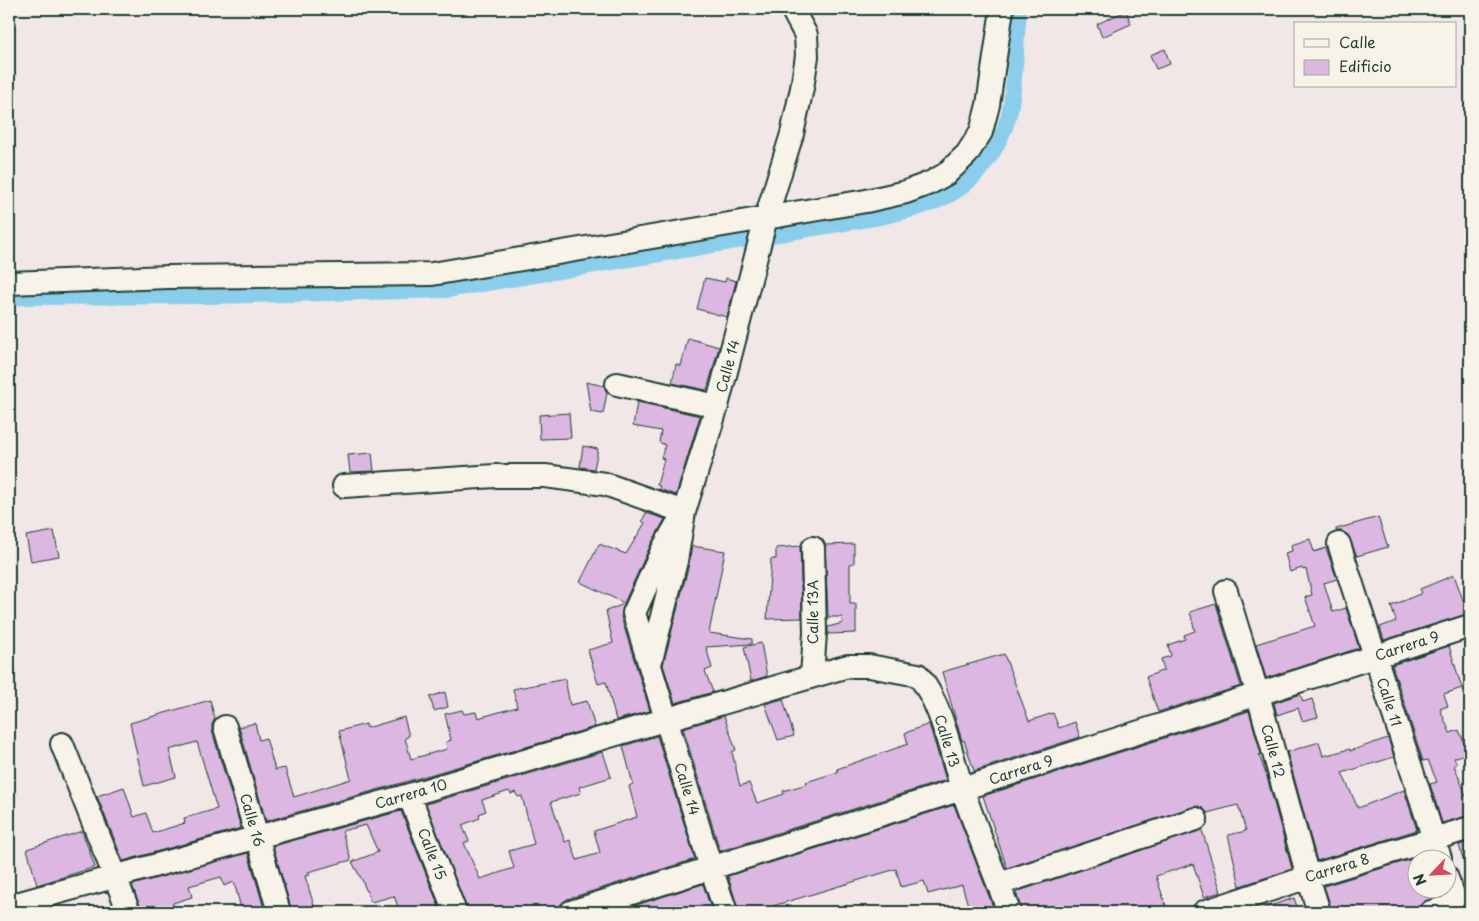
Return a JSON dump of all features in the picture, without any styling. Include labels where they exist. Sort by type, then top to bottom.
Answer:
[{"type":"street","name":"Calle 14","points":[[726,912],[650,664],[676,562],[684,512],[717,406],[766,218],[792,134],[802,88],[807,56],[806,35],[792,9]]},
{"type":"street","points":[[9,283],[168,277],[432,274],[866,201],[906,192],[946,174],[967,154],[980,132],[988,105],[1002,9]]},
{"type":"street","points":[[616,384],[717,406]]},
{"type":"street","points":[[344,486],[495,476],[545,476],[605,484],[684,512]]},
{"type":"street","name":"Calle 11","points":[[1339,544],[1437,848]]},
{"type":"street","name":"Calle 13A","points":[[812,676],[815,633],[813,548]]},
{"type":"street","name":"Calle 12","points":[[1226,591],[1258,694],[1319,912]]},
{"type":"street","name":"Carrera 9","points":[[571,912],[1470,626]]},
{"type":"street","name":"Calle 13","points":[[812,676],[848,666],[869,666],[918,675],[926,685],[937,708],[962,789],[1008,912]]},
{"type":"street","name":"Carrera 10","points":[[9,906],[409,795],[666,721],[812,676]]},
{"type":"street","name":"Calle 16","points":[[225,727],[279,912]]},
{"type":"street","points":[[62,744],[129,912]]},
{"type":"street","name":"Calle 15","points":[[409,795],[455,912]]},
{"type":"street","points":[[998,884],[1196,819]]},
{"type":"street","name":"Carrera 8","points":[[1439,848],[1470,828]]},
{"type":"street","name":"Carrera 8","points":[[1206,912],[1308,877],[1406,856]]},
{"type":"street","points":[[1431,912],[1458,908]]},
{"type":"building","points":[[1126,11],[1131,24],[1102,37],[1097,24]]},
{"type":"building","points":[[1165,49],[1170,64],[1156,69],[1150,55]]},
{"type":"building","points":[[705,278],[725,282],[726,278],[736,281],[727,317],[697,309]]},
{"type":"building","points":[[688,338],[719,347],[707,390],[672,383],[676,364],[681,366]]},
{"type":"building","points":[[586,382],[604,386],[607,393],[603,414],[591,412]]},
{"type":"building","points":[[637,402],[700,416],[676,495],[659,489],[660,486],[657,485],[664,459],[661,458],[665,445],[659,442],[661,431],[633,426]]},
{"type":"building","points":[[569,413],[571,438],[540,439],[539,415]]},
{"type":"building","points":[[583,446],[598,449],[594,469],[580,467]]},
{"type":"building","points":[[372,453],[374,471],[350,472],[348,455]]},
{"type":"building","points":[[646,513],[665,519],[651,544],[624,603],[580,582],[599,544],[626,554],[645,523],[642,521]]},
{"type":"building","points":[[1378,517],[1388,547],[1357,556],[1348,535],[1342,531],[1336,531],[1336,529]]},
{"type":"building","points":[[54,531],[59,556],[31,561],[26,536]]},
{"type":"building","points":[[1310,539],[1314,552],[1326,548],[1337,579],[1324,583],[1333,612],[1346,608],[1359,648],[1266,678],[1256,644],[1315,626],[1305,597],[1312,595],[1306,569],[1303,570],[1302,568],[1290,572],[1285,553],[1292,551],[1291,545]]},
{"type":"building","points":[[854,544],[854,563],[850,564],[850,604],[856,604],[856,633],[828,634],[828,627],[843,623],[842,617],[828,617],[825,545]]},
{"type":"building","points":[[692,546],[725,551],[709,633],[752,639],[752,644],[706,647],[712,668],[705,671],[713,692],[675,703],[663,665]]},
{"type":"building","points":[[800,546],[802,618],[767,619],[771,559],[776,559],[776,548]]},
{"type":"building","points":[[1454,575],[1463,600],[1470,597],[1470,613],[1384,640],[1380,627],[1396,621],[1391,606],[1422,593],[1420,589]]},
{"type":"building","points":[[624,604],[621,617],[650,711],[616,720],[606,682],[598,684],[588,650],[613,643],[606,611]]},
{"type":"building","points":[[1216,604],[1241,686],[1158,712],[1146,677],[1164,670],[1161,659],[1171,656],[1168,645],[1185,639],[1184,635],[1195,631],[1190,612]]},
{"type":"building","points":[[761,643],[767,676],[751,681],[744,647]]},
{"type":"building","points":[[1449,646],[1462,688],[1444,694],[1448,706],[1440,709],[1450,733],[1459,730],[1468,753],[1454,758],[1457,764],[1454,765],[1470,806],[1470,815],[1442,823],[1430,784],[1437,782],[1428,760],[1423,761],[1392,665]]},
{"type":"building","points":[[1004,654],[1029,721],[1053,713],[1059,728],[1075,722],[1080,737],[974,771],[964,740],[962,741],[942,672]]},
{"type":"building","points":[[565,679],[570,705],[587,701],[595,727],[266,821],[239,727],[255,723],[259,740],[266,738],[275,770],[285,768],[294,797],[351,779],[339,731],[366,724],[367,728],[404,717],[409,736],[405,738],[411,759],[447,749],[446,742],[451,740],[445,714],[462,710],[464,714],[476,712],[478,718],[517,707],[513,689]]},
{"type":"building","points":[[445,692],[448,707],[434,711],[430,697]]},
{"type":"building","points":[[1300,694],[1303,702],[1312,699],[1318,717],[1302,721],[1298,708],[1277,715],[1274,703]]},
{"type":"building","points":[[783,699],[794,736],[778,740],[765,704]]},
{"type":"building","points":[[210,700],[215,719],[212,724],[212,731],[241,828],[123,861],[97,796],[124,787],[134,817],[146,813],[153,833],[185,823],[184,818],[217,809],[197,742],[169,750],[176,777],[144,786],[130,723]]},
{"type":"building","points":[[1249,711],[1261,754],[1259,755],[1267,777],[1292,869],[1240,886],[1228,835],[1246,831],[1238,805],[1207,813],[1199,806],[1192,807],[1007,868],[983,796]]},
{"type":"building","points":[[724,716],[736,750],[732,752],[740,786],[749,783],[757,803],[784,794],[783,791],[807,784],[806,782],[838,772],[837,769],[908,744],[905,733],[929,724],[946,780],[720,851],[683,728]]},
{"type":"building","points":[[657,736],[695,859],[567,899],[561,904],[558,912],[468,912],[426,804],[603,752],[611,777],[579,787],[581,793],[551,802],[565,842],[570,840],[577,860],[600,853],[594,831],[637,817],[629,786],[633,784],[623,746]],"holes":[[[509,791],[511,794],[515,792],[518,797],[522,796],[534,844],[509,851],[514,868],[480,879],[464,843],[469,841],[462,825],[480,818],[479,814],[486,811],[482,800]]]},
{"type":"building","points":[[1388,738],[1394,757],[1342,773],[1358,808],[1404,790],[1417,830],[1317,861],[1287,752],[1319,742],[1323,756],[1350,749],[1350,751]]},
{"type":"building","points":[[954,805],[995,912],[970,912],[962,885],[928,894],[924,881],[901,887],[896,869],[773,906],[776,912],[739,912],[728,876]]},
{"type":"building","points":[[401,811],[441,912],[400,912],[394,896],[371,902],[352,862],[378,852],[366,825],[342,831],[351,860],[308,872],[310,875],[305,876],[316,912],[292,912],[273,846]]},
{"type":"building","points":[[1202,830],[1221,892],[1204,897],[1193,864],[1156,876],[1166,906],[1147,912],[1022,912],[1016,892]]},
{"type":"building","points":[[82,831],[95,867],[37,885],[27,849]]},
{"type":"building","points":[[1470,842],[1470,871],[1467,872],[1459,845]]},
{"type":"building","points":[[248,853],[265,912],[242,912],[234,882],[224,886],[221,877],[189,886],[192,897],[173,903],[173,905],[167,908],[168,912],[142,912],[132,885]]},
{"type":"building","points":[[1406,861],[1406,898],[1435,898],[1422,903],[1418,912],[1350,912],[1348,906],[1332,911],[1324,886]]},
{"type":"building","points":[[703,884],[712,912],[614,912]]},
{"type":"building","points":[[1294,898],[1299,912],[1258,912],[1258,910]]},
{"type":"waterway","points":[[9,299],[21,297],[209,296],[446,290],[880,217],[915,209],[931,204],[959,189],[983,166],[994,150],[1009,116],[1014,80],[1019,9]]}]
